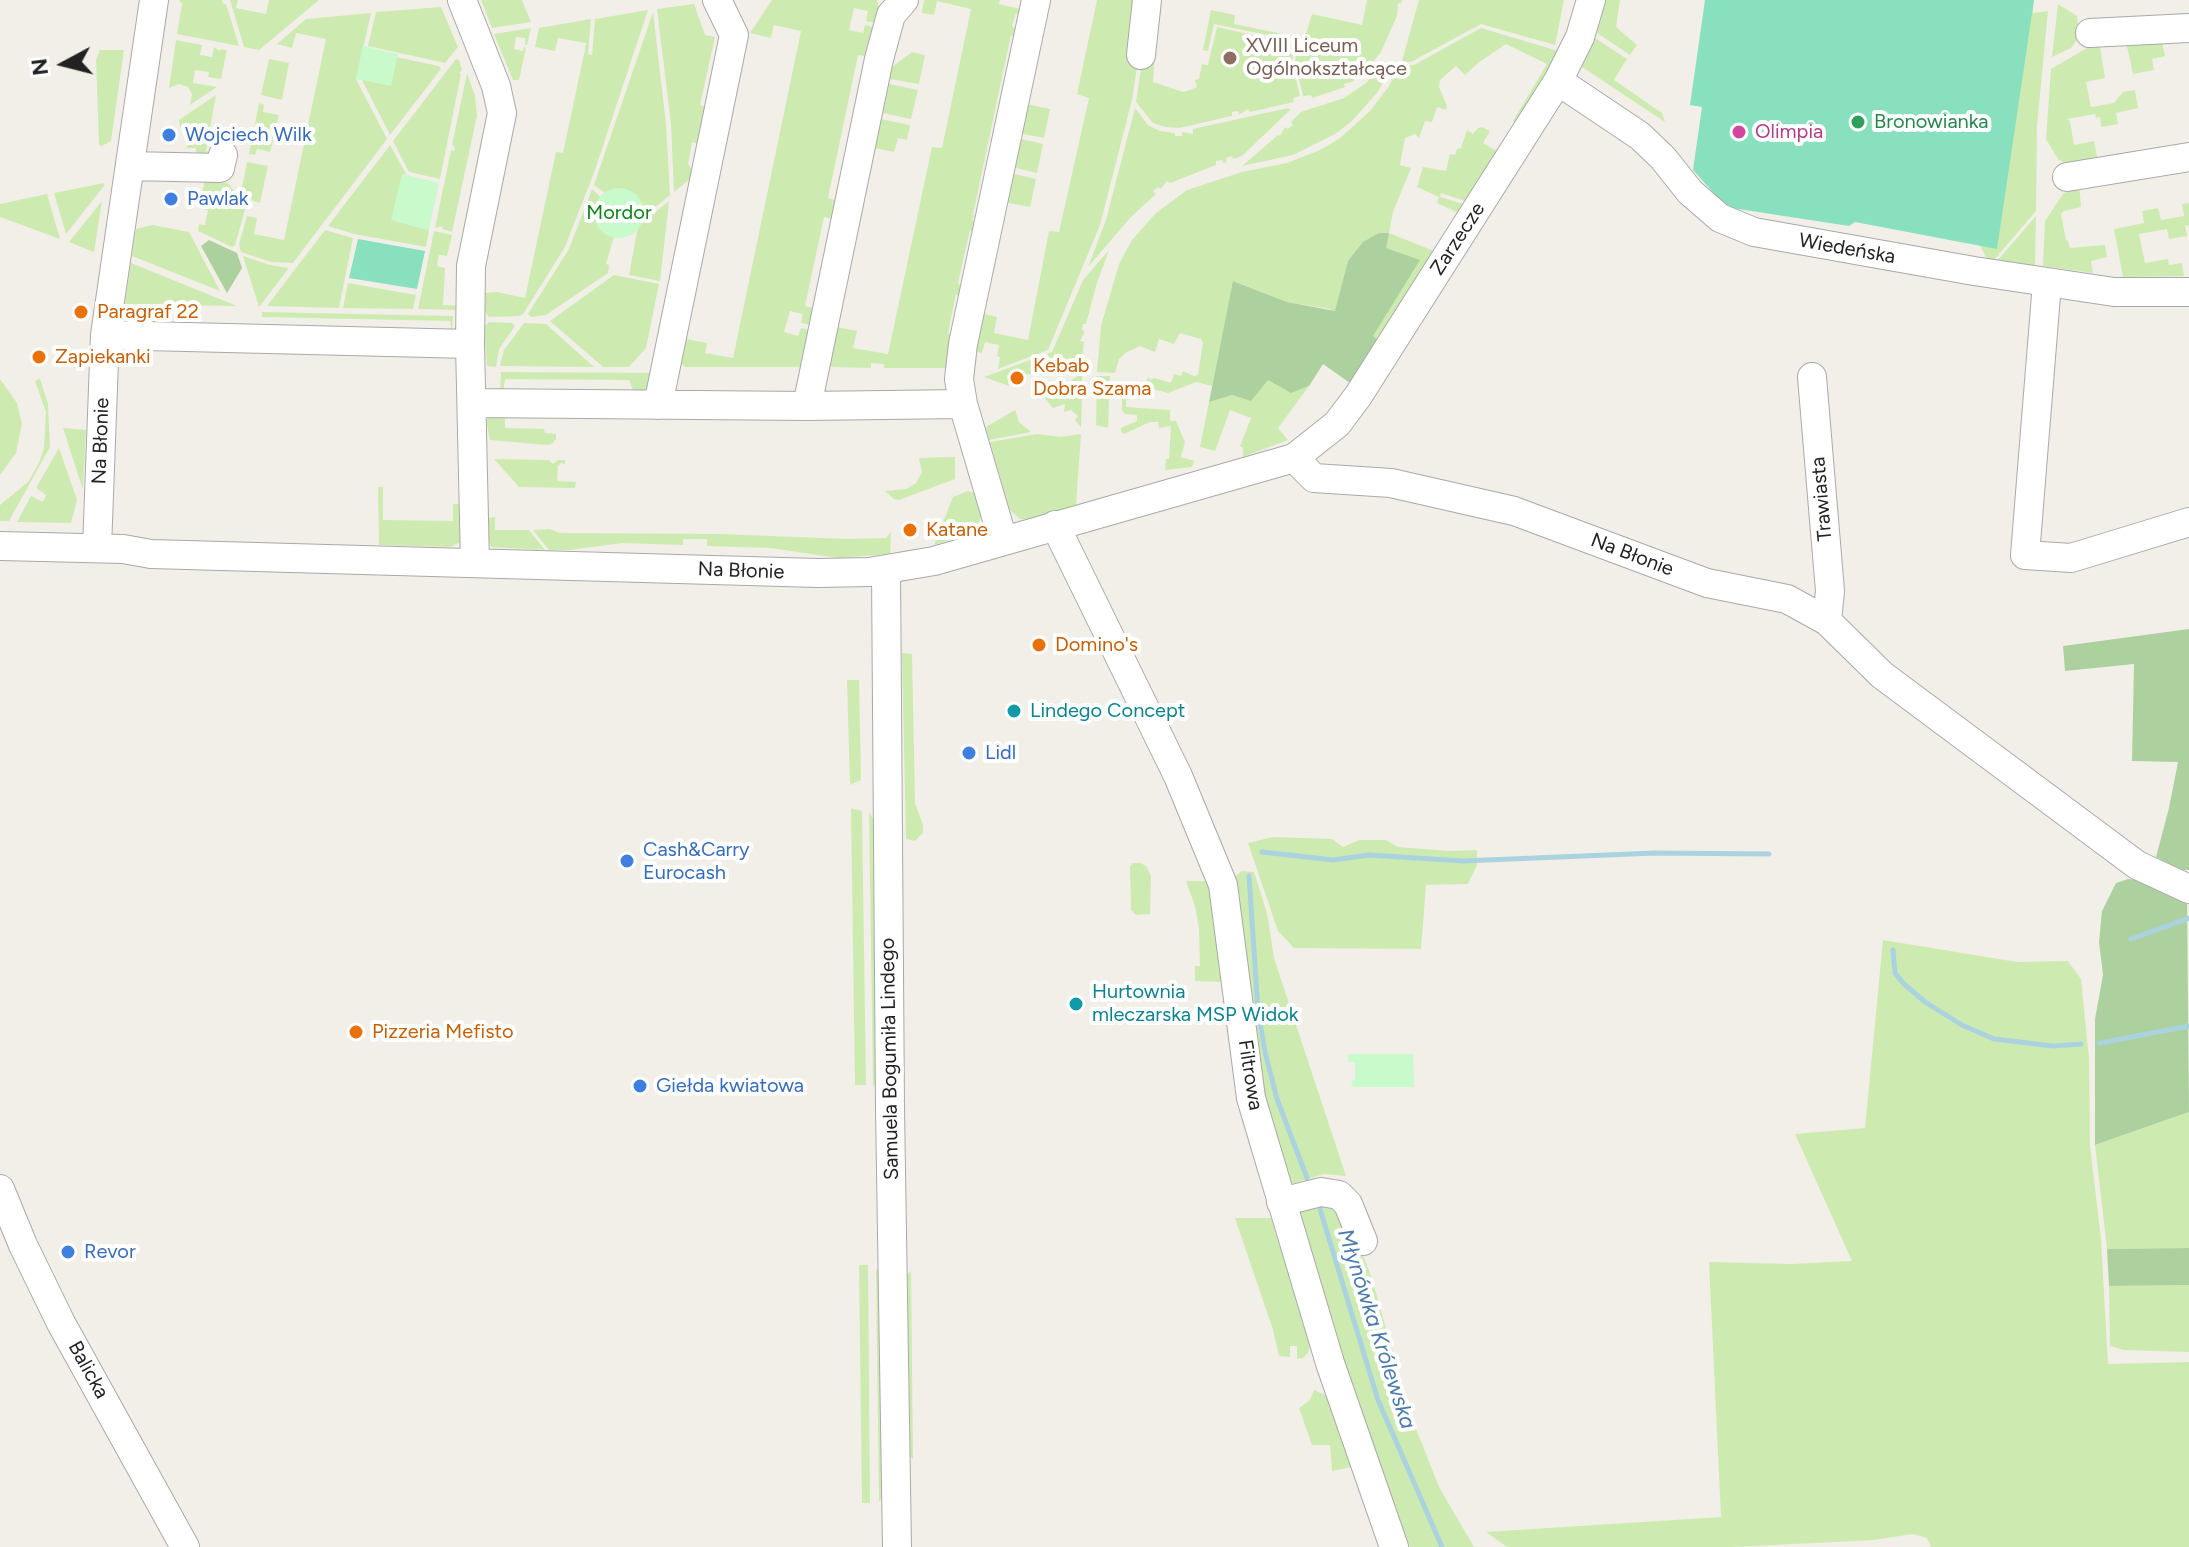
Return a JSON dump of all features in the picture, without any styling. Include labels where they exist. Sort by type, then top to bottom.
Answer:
[{"type":"street","name":"Na Błonie","points":[[97,548],[105,335],[154,0]]},
{"type":"street","points":[[462,0],[499,94],[502,113],[471,266],[475,563]]},
{"type":"street","points":[[658,405],[734,35],[717,0]]},
{"type":"street","points":[[1003,540],[963,404],[959,379],[963,344],[1036,0]]},
{"type":"street","points":[[1141,55],[1147,0]]},
{"type":"street","name":"Zarzecze","points":[[1294,458],[1337,424],[1353,404],[1558,81],[1580,37],[1591,0]]},
{"type":"street","points":[[807,406],[893,5]]},
{"type":"street","points":[[2090,33],[2189,28]]},
{"type":"street","name":"Wiedeńska","points":[[1558,81],[1648,142],[1690,192],[1720,218],[1754,232],[2047,283],[2114,292],[2189,292]]},
{"type":"street","points":[[130,166],[220,168],[223,155]]},
{"type":"street","points":[[2067,177],[2189,157]]},
{"type":"street","points":[[2047,283],[2025,555],[2071,558],[2189,522]]},
{"type":"street","points":[[105,335],[470,344]]},
{"type":"street","name":"Trawiasta","points":[[1812,377],[1830,591],[1827,621]]},
{"type":"street","points":[[473,403],[963,404]]},
{"type":"street","name":"Na Błonie","points":[[0,546],[123,549],[151,554],[818,573],[886,571],[934,561],[1294,458],[1314,478],[1391,483],[1527,514],[1707,583],[1787,599],[1827,621],[1882,675],[2137,865],[2189,889]]},
{"type":"street","name":"Filtrowa","points":[[1055,525],[1178,776],[1223,885],[1251,1098],[1330,1363],[1394,1547]]},
{"type":"street","name":"Samuela Bogumiła Lindego","points":[[886,571],[889,1080],[897,1547]]},
{"type":"street","name":"Balicka","points":[[0,1189],[61,1323],[185,1547]]},
{"type":"street","points":[[1281,1202],[1321,1192],[1339,1195],[1348,1204],[1363,1241]]},
{"type":"green space","points":[[179,0],[222,0],[239,46],[177,34],[182,4]]},
{"type":"green space","points":[[230,0],[238,0],[236,8],[266,14],[269,0],[319,0],[259,50],[244,47]]},
{"type":"green space","points":[[481,0],[522,0],[531,22],[492,28]]},
{"type":"green space","points":[[772,0],[877,0],[879,8],[879,24],[866,21],[868,11],[854,8],[849,30],[863,33],[865,25],[878,28],[872,57],[858,55],[828,198],[841,202],[837,220],[824,217],[805,306],[818,309],[815,326],[801,323],[803,314],[790,311],[784,332],[798,336],[801,328],[814,331],[806,367],[685,367],[681,363],[686,339],[707,343],[705,353],[733,358],[801,31],[774,25],[771,38],[750,33]]},
{"type":"green space","points":[[924,0],[1000,0],[999,4],[1029,11],[1026,22],[1016,13],[1012,26],[1018,31],[1016,39],[1011,35],[973,215],[976,216],[972,218],[977,228],[976,235],[970,230],[958,283],[963,288],[961,299],[956,294],[948,333],[958,343],[952,368],[884,368],[884,364],[871,363],[871,368],[832,367],[829,365],[837,327],[857,331],[853,348],[888,354],[932,147],[942,148],[971,9],[937,1],[934,15],[922,13]]},
{"type":"green space","points":[[1097,0],[1143,0],[1132,100],[1100,225],[1048,350],[998,369],[999,345],[985,342],[982,353],[973,351],[981,313],[997,317],[994,333],[1028,340],[1049,231],[1059,232],[1089,98],[1077,94]]},
{"type":"green space","points":[[1367,0],[1402,0],[1401,4],[1398,3],[1397,16],[1381,52],[1364,73],[1360,76],[1357,74],[1354,81],[1344,84],[1345,87],[1312,98],[1311,95],[1303,96],[1295,62],[1297,48],[1303,44],[1312,14],[1362,25]]},
{"type":"green space","points":[[1419,0],[1564,0],[1555,45],[1481,24],[1411,62],[1402,61]]},
{"type":"green space","points":[[1606,0],[1620,0],[1616,27],[1637,45],[1630,55],[1597,33]]},
{"type":"green space","name":"Bronowianka","points":[[1705,0],[2034,0],[1997,249],[1855,222],[1849,226],[1732,208],[1719,199],[1693,170],[1702,107],[1690,105]]},
{"type":"green space","points":[[2025,0],[2034,0],[2033,13],[2048,11],[2037,126],[2036,211],[1994,260],[1987,259],[1980,246]]},
{"type":"green space","points":[[694,4],[705,35],[715,37],[700,105],[706,107],[699,144],[692,142],[688,164],[692,170],[690,179],[674,192],[671,124],[657,9]]},
{"type":"green space","points":[[2058,4],[2077,16],[2080,36],[2071,48],[2052,57]]},
{"type":"green space","points":[[441,7],[458,47],[445,63],[368,46],[376,12]]},
{"type":"green space","points":[[648,10],[595,170],[565,247],[523,314],[489,317],[484,311],[484,293],[497,292],[525,298],[556,152],[563,153],[586,43],[558,38],[555,51],[535,47],[539,28],[591,19],[588,54],[592,55],[595,19]]},
{"type":"green space","points":[[1211,10],[1235,15],[1234,24],[1293,36],[1292,40],[1214,24],[1208,51],[1203,50]]},
{"type":"green space","points":[[653,12],[666,124],[670,195],[641,219],[594,185]]},
{"type":"green space","points":[[371,13],[356,79],[387,139],[293,263],[271,262],[241,252],[239,244],[247,216],[257,218],[254,234],[284,240],[326,39],[296,33],[292,48],[277,44],[306,19]]},
{"type":"green space","points":[[1217,27],[1294,44],[1292,63],[1300,96],[1293,98],[1294,102],[1250,112],[1248,109],[1239,115],[1238,111],[1232,112],[1232,116],[1179,128],[1153,123],[1136,102],[1143,55],[1155,54],[1153,82],[1183,92],[1190,90],[1197,87],[1195,80],[1199,79],[1202,64],[1208,65]]},
{"type":"green space","points":[[531,28],[527,45],[525,38],[516,37],[514,49],[523,51],[526,48],[519,80],[513,80],[494,34]]},
{"type":"green space","points":[[1481,28],[1558,51],[1516,123],[1513,121],[1547,64],[1506,44],[1465,75],[1456,66],[1440,80],[1446,110],[1437,107],[1432,122],[1425,121],[1419,138],[1415,134],[1405,138],[1400,165],[1411,168],[1393,212],[1389,233],[1434,251],[1378,340],[1330,309],[1287,302],[1234,281],[1212,386],[1196,382],[1168,393],[1143,386],[1148,377],[1171,383],[1174,374],[1181,376],[1183,371],[1198,375],[1203,343],[1201,339],[1180,333],[1174,344],[1159,339],[1155,352],[1140,346],[1125,353],[1119,359],[1115,373],[1097,372],[1101,326],[1119,264],[1132,240],[1156,213],[1187,190],[1242,172],[1287,163],[1320,150],[1339,139],[1370,111],[1400,65],[1414,65]]},
{"type":"green space","points":[[1595,38],[1627,59],[1614,80],[1662,113],[1665,122],[1582,67]]},
{"type":"green space","points":[[176,40],[202,45],[200,55],[212,57],[214,47],[220,51],[227,50],[221,79],[208,77],[209,72],[195,70],[193,83],[217,87],[190,105],[192,94],[188,87],[179,84],[169,88]]},
{"type":"green space","points":[[2099,41],[2105,78],[2086,82],[2091,107],[2114,103],[2123,92],[2135,90],[2138,108],[2116,113],[2118,124],[2108,126],[2101,127],[2100,117],[2096,118],[2095,114],[2067,119],[2074,145],[2094,141],[2099,167],[2066,164],[2058,159],[2046,139],[2051,69]]},
{"type":"green space","points":[[2126,42],[2162,42],[2165,56],[2152,59],[2154,70],[2133,74]]},
{"type":"green space","points":[[363,46],[398,54],[391,86],[356,79]]},
{"type":"green space","points":[[100,50],[124,50],[111,141],[102,146],[99,145],[96,60]]},
{"type":"green space","points":[[912,52],[925,55],[919,84],[890,79],[892,67]]},
{"type":"green space","points":[[386,55],[439,66],[441,69],[390,135],[361,78]]},
{"type":"green space","points":[[269,59],[289,63],[282,100],[261,95]]},
{"type":"green space","points":[[456,59],[462,70],[440,179],[409,172],[393,141]]},
{"type":"green space","points":[[1385,62],[1394,64],[1377,93],[1352,121],[1335,134],[1293,155],[1242,166],[1280,136],[1285,127],[1288,129],[1293,125],[1291,122],[1301,112],[1344,98],[1366,83]]},
{"type":"green space","points":[[467,73],[475,96],[477,116],[452,232],[442,229],[443,226],[435,228],[451,150],[454,151],[455,147],[452,145]]},
{"type":"green space","points":[[889,84],[918,90],[911,119],[883,113]]},
{"type":"green space","points":[[216,95],[206,151],[216,153],[196,159],[196,148],[187,148],[189,136],[180,127],[179,120]]},
{"type":"green space","points":[[259,103],[264,105],[263,112],[279,115],[270,152],[257,149],[255,155],[249,154]]},
{"type":"green space","points":[[1026,104],[1050,109],[1044,138],[1019,133]]},
{"type":"green space","points":[[1135,108],[1148,125],[1175,133],[1175,136],[1182,136],[1182,132],[1193,134],[1193,129],[1290,110],[1242,156],[1226,158],[1227,162],[1223,163],[1222,160],[1216,161],[1216,165],[1170,183],[1167,181],[1161,189],[1158,187],[1153,191],[1156,194],[1131,217],[1088,267],[1106,220]]},
{"type":"green space","points":[[881,119],[910,125],[907,140],[898,138],[894,152],[875,148]]},
{"type":"green space","points":[[1482,127],[1490,131],[1483,143],[1499,149],[1465,201],[1441,193],[1440,197],[1463,204],[1458,213],[1437,203],[1439,197],[1417,187],[1423,167],[1446,171],[1450,154],[1455,155],[1461,148],[1467,130],[1473,134]]},
{"type":"green space","points":[[1018,138],[1043,144],[1037,173],[1012,167]]},
{"type":"green space","points":[[390,145],[406,174],[395,221],[429,230],[426,247],[328,226]]},
{"type":"green space","points":[[247,162],[268,166],[260,203],[253,201],[242,188]]},
{"type":"green space","points":[[1010,173],[1036,179],[1030,207],[1004,202]]},
{"type":"green space","points":[[402,174],[439,183],[429,230],[391,220]]},
{"type":"green space","points":[[205,180],[228,183],[246,206],[232,247],[198,231],[199,224],[205,225],[208,210],[199,208]]},
{"type":"green space","points":[[104,183],[104,186],[66,234],[54,193]]},
{"type":"green space","points":[[2079,183],[2081,207],[2061,214],[2070,248],[2105,245],[2107,257],[2091,261],[2093,273],[2043,266],[2045,221],[2063,194]]},
{"type":"green space","name":"Mordor","points":[[619,188],[637,195],[644,213],[637,231],[619,238],[601,231],[594,213],[601,195]]},
{"type":"green space","points":[[592,189],[604,200],[615,233],[606,264],[609,265],[608,273],[546,315],[531,317],[528,314],[569,249]]},
{"type":"green space","points":[[47,194],[60,239],[0,217],[0,204]]},
{"type":"green space","points":[[102,201],[94,252],[69,242]]},
{"type":"green space","points":[[669,201],[660,281],[629,275],[638,226]]},
{"type":"green space","points":[[2189,203],[2189,225],[2185,226],[2187,236],[2169,239],[2167,229],[2139,234],[2145,263],[2168,259],[2169,265],[2182,263],[2184,276],[2123,277],[2114,229],[2144,223],[2142,211],[2158,208],[2161,220],[2184,216],[2182,204]]},
{"type":"green space","points":[[2036,216],[2035,267],[1997,261]]},
{"type":"green space","points":[[153,225],[189,232],[220,291],[132,256],[136,229]]},
{"type":"green space","points":[[325,230],[353,238],[339,308],[267,306]]},
{"type":"green space","points":[[434,231],[452,235],[447,256],[439,255],[437,266],[445,268],[443,305],[460,306],[461,310],[418,309]]},
{"type":"green space","points":[[1379,233],[1389,233],[1386,248],[1420,260],[1373,336],[1378,340],[1350,383],[1323,364],[1309,386],[1291,393],[1268,380],[1251,401],[1232,395],[1209,402],[1233,281],[1287,302],[1335,311],[1348,261],[1363,242]]},
{"type":"green space","points":[[358,239],[425,251],[417,289],[349,278]]},
{"type":"green space","points":[[209,240],[237,253],[242,268],[227,293],[201,246]]},
{"type":"green space","points":[[1109,250],[1086,324],[1083,324],[1082,330],[1085,331],[1080,341],[1084,342],[1082,359],[1065,373],[1007,375],[1009,386],[984,377],[1052,352],[1083,280]]},
{"type":"green space","points":[[243,256],[289,268],[259,307]]},
{"type":"green space","points":[[131,263],[237,306],[125,304]]},
{"type":"green space","points":[[614,275],[659,284],[646,348],[629,367],[603,367],[550,321]]},
{"type":"green space","points":[[348,283],[416,295],[413,309],[343,308]]},
{"type":"green space","points":[[262,312],[453,316],[452,333],[450,321],[262,317]]},
{"type":"green space","points":[[489,322],[512,323],[515,326],[499,349],[496,367],[487,366],[484,327]]},
{"type":"green space","points":[[524,323],[546,324],[594,367],[500,366],[504,350]]},
{"type":"green space","points":[[501,372],[656,373],[648,391],[635,395],[629,380],[505,379],[503,393],[500,392]]},
{"type":"green space","points":[[1082,373],[1081,427],[1075,420],[1078,416],[1071,410],[1064,412],[1065,404],[1053,408],[1045,398]]},
{"type":"green space","points":[[1097,376],[1110,376],[1108,428],[1096,425]]},
{"type":"green space","points":[[0,379],[17,403],[22,424],[16,453],[0,475]]},
{"type":"green space","points":[[40,379],[48,404],[50,447],[9,521],[0,521],[0,505],[28,482],[44,448],[46,412],[35,381]]},
{"type":"green space","points":[[1268,379],[1291,392],[1309,386],[1278,428],[1288,440],[1243,457],[1240,446],[1251,418],[1230,410],[1215,451],[1200,447],[1209,402]]},
{"type":"green space","points":[[1127,383],[1126,407],[1170,410],[1170,421],[1176,421],[1185,442],[1181,457],[1194,461],[1192,467],[1165,470],[1166,459],[1169,459],[1171,426],[1159,428],[1158,422],[1150,422],[1124,434],[1121,432],[1121,428],[1137,421],[1137,415],[1125,414],[1122,410],[1122,389],[1126,389]]},
{"type":"green space","points":[[1015,410],[1019,422],[1031,432],[989,440],[986,427]]},
{"type":"green space","points":[[505,413],[505,428],[544,429],[545,433],[556,434],[556,439],[547,445],[490,440],[486,420],[492,415]]},
{"type":"green space","points":[[63,428],[86,430],[83,488],[82,487]]},
{"type":"green space","points":[[1037,434],[1061,437],[1081,434],[1076,505],[1020,519],[1010,510],[990,442]]},
{"type":"green space","points":[[59,448],[77,500],[71,523],[17,522],[31,496],[43,502],[46,495],[36,488]]},
{"type":"green space","points":[[955,457],[955,479],[899,500],[885,491],[906,489],[916,483],[922,472],[919,458]]},
{"type":"green space","points":[[494,459],[549,460],[553,464],[565,460],[565,464],[558,466],[557,481],[576,482],[575,488],[519,487]]},
{"type":"green space","points":[[378,487],[383,487],[383,520],[453,521],[453,504],[461,504],[461,542],[450,547],[379,545]]},
{"type":"green space","points":[[968,491],[975,493],[987,516],[981,517],[975,532],[934,545],[953,497]]},
{"type":"green space","points":[[495,517],[495,530],[529,530],[545,550],[491,547],[483,523]]},
{"type":"green space","points":[[550,529],[560,533],[849,539],[886,538],[891,532],[890,554],[838,558],[771,548],[707,546],[707,539],[683,539],[683,545],[622,543],[549,550],[533,530]]},
{"type":"green space","points":[[2189,629],[2189,870],[2182,870],[2156,857],[2178,762],[2132,761],[2134,664],[2065,671],[2063,646]]},
{"type":"green space","points":[[902,653],[912,654],[915,803],[923,825],[923,833],[915,841],[906,839]]},
{"type":"green space","points":[[847,680],[859,680],[861,780],[850,785]]},
{"type":"green space","points":[[851,808],[862,811],[866,1085],[855,1085]]},
{"type":"green space","points":[[869,812],[875,822],[879,1083],[873,1086]]},
{"type":"green space","points":[[1273,837],[1332,839],[1343,847],[1359,840],[1386,840],[1398,847],[1477,850],[1477,865],[1468,884],[1426,885],[1421,949],[1294,948],[1278,931],[1248,843]]},
{"type":"green space","points":[[1133,863],[1147,867],[1151,876],[1150,914],[1136,915],[1131,910],[1130,866]]},
{"type":"green space","points":[[1242,871],[1254,872],[1267,913],[1274,958],[1346,1176],[1324,1174],[1288,1182],[1258,1096],[1234,877]]},
{"type":"green space","points":[[2128,879],[2140,880],[2187,897],[2189,1112],[2095,1145],[2095,1019],[2103,975],[2099,942],[2102,911],[2116,883]]},
{"type":"green space","points":[[1186,881],[1207,881],[1213,894],[1223,982],[1195,981],[1195,966],[1200,966],[1199,929]]},
{"type":"green space","points":[[1883,940],[2017,962],[2068,961],[2081,979],[2089,1058],[2090,1145],[2101,1239],[2108,1364],[2189,1362],[2189,1547],[1931,1547],[1927,1538],[1913,1534],[1874,1540],[1733,1547],[1507,1547],[1486,1532],[1721,1517],[1709,1262],[1792,1264],[1852,1261],[1795,1134],[1865,1128]]},
{"type":"green space","points":[[1348,1054],[1413,1054],[1414,1087],[1353,1087],[1351,1081],[1355,1080],[1355,1062],[1348,1062]]},
{"type":"green space","points":[[2189,1112],[2189,1248],[2107,1249],[2095,1145]]},
{"type":"green space","points":[[1320,1204],[1332,1207],[1359,1244],[1411,1416],[1439,1487],[1474,1547],[1410,1547],[1294,1222],[1298,1212]]},
{"type":"green space","points":[[1235,1218],[1271,1218],[1310,1344],[1303,1358],[1297,1359],[1297,1346],[1290,1346],[1290,1357],[1279,1356]]},
{"type":"green space","points":[[2189,1248],[2189,1285],[2109,1286],[2107,1249]]},
{"type":"green space","points":[[859,1265],[868,1265],[870,1503],[862,1503]]},
{"type":"green space","points":[[876,1269],[880,1271],[884,1494],[879,1502]]},
{"type":"green space","points":[[911,1271],[913,1459],[907,1453],[905,1276]]},
{"type":"green space","points":[[2189,1285],[2189,1352],[2124,1350],[2110,1346],[2109,1286]]},
{"type":"green space","points":[[1314,1390],[1327,1396],[1352,1467],[1332,1471],[1330,1445],[1312,1445],[1299,1408],[1310,1400]]},
{"type":"waterway","points":[[1262,852],[1333,860],[1369,855],[1463,861],[1655,853],[1769,854]]},
{"type":"waterway","name":"Młynówka Królewska","points":[[1249,876],[1258,1010],[1265,1052],[1277,1099],[1307,1178]]},
{"type":"waterway","points":[[2131,939],[2189,918]]},
{"type":"waterway","points":[[1893,950],[1895,973],[1903,983],[1925,1002],[1962,1025],[1994,1039],[2053,1046],[2081,1044]]},
{"type":"waterway","points":[[2100,1043],[2189,1026]]},
{"type":"waterway","name":"Młynówka Królewska","points":[[1320,1209],[1378,1400],[1442,1547]]},
{"type":"place","name":"XVIII Liceum Ogólnokształcące","points":[[1230,58]]},
{"type":"place","name":"Bronowianka","points":[[1858,122]]},
{"type":"place","name":"Olimpia","points":[[1739,132]]},
{"type":"place","name":"Wojciech Wilk","points":[[169,135]]},
{"type":"place","name":"Pawlak","points":[[171,199]]},
{"type":"place","name":"Paragraf 22","points":[[81,312]]},
{"type":"place","name":"Zapiekanki","points":[[39,357]]},
{"type":"place","name":"Kebab Dobra Szama","points":[[1017,378]]},
{"type":"place","name":"Katane","points":[[910,530]]},
{"type":"place","name":"Domino's","points":[[1039,645]]},
{"type":"place","name":"Lindego Concept","points":[[1014,711]]},
{"type":"place","name":"Lidl","points":[[969,753]]},
{"type":"place","name":"Cash&Carry Eurocash","points":[[627,861]]},
{"type":"place","name":"Hurtownia mleczarska MSP Widok","points":[[1076,1004]]},
{"type":"place","name":"Pizzeria Mefisto","points":[[356,1032]]},
{"type":"place","name":"Giełda kwiatowa","points":[[640,1086]]},
{"type":"place","name":"Revor","points":[[68,1252]]}]
